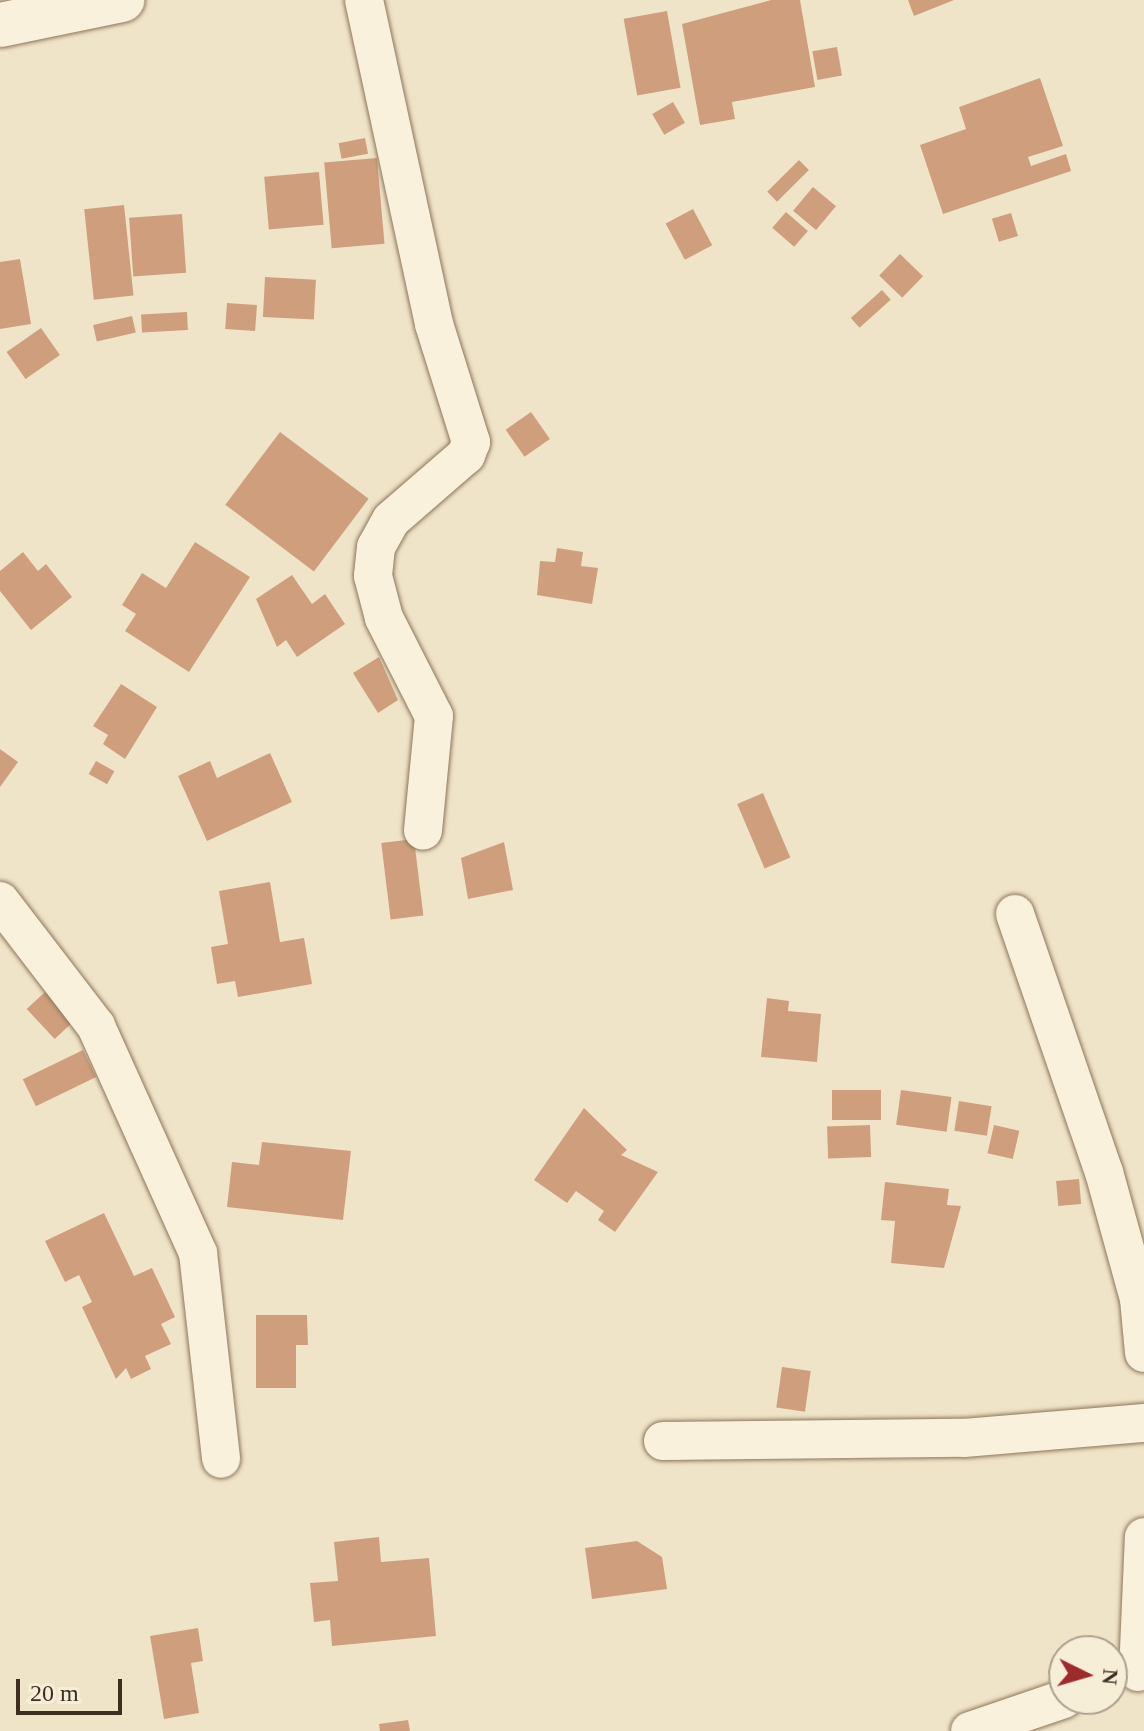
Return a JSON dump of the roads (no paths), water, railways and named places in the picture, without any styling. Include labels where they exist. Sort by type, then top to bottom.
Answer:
[{"type":"main road","points":[[0,25],[122,0]]},
{"type":"street","points":[[364,0],[434,324],[471,442],[466,455],[391,520],[376,547],[373,576],[384,618],[434,716],[423,830]]},
{"type":"street","points":[[0,901],[96,1026],[193,1239],[211,1326],[221,1459]]},
{"type":"street","points":[[1015,914],[1104,1172],[1139,1299],[1144,1353]]},
{"type":"street","points":[[663,1441],[964,1438],[1144,1423]]},
{"type":"street","points":[[1131,1676],[1144,1537]]},
{"type":"street","points":[[970,1731],[1048,1704]]}]
